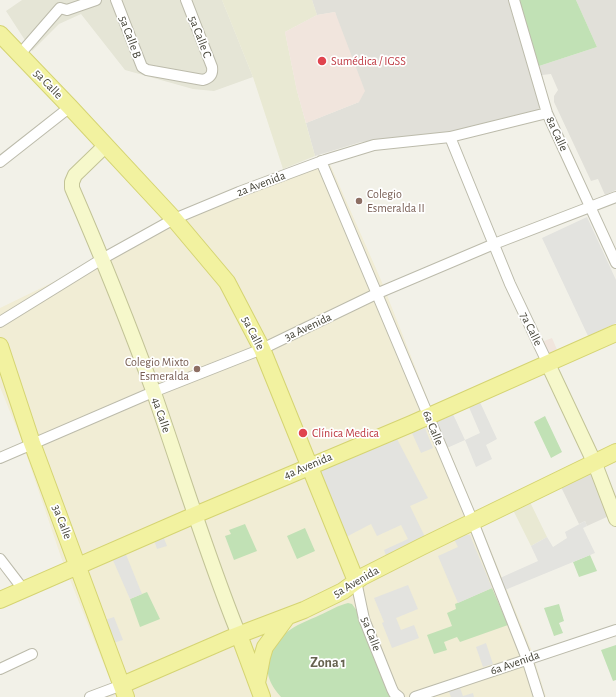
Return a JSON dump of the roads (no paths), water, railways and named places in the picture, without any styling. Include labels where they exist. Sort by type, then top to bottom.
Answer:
[{"type":"main road","name":"5a Calle","points":[[0,34],[174,219],[227,282],[262,349],[356,582]]},
{"type":"main road","name":"4a Calle","points":[[106,145],[76,175],[72,180],[72,185],[153,392],[195,515],[260,690]]},
{"type":"main road","name":"4a Avenida","points":[[0,600],[309,466],[429,416],[616,333]]},
{"type":"main road","name":"3a Calle","points":[[0,346],[32,443],[124,691]]},
{"type":"main road","name":"7a Calle","points":[[548,364],[595,464],[616,519]]},
{"type":"main road","name":"5a Avenida","points":[[124,691],[240,635],[304,610],[343,590],[362,577],[421,547],[595,464],[616,452]]},
{"type":"main road","points":[[260,690],[265,647],[287,617]]},
{"type":"street","points":[[20,54],[57,4],[67,10],[96,0]]},
{"type":"street","name":"5a Calle B","points":[[116,0],[142,67],[147,70],[200,80],[207,79],[212,74]]},
{"type":"street","name":"5a Calle C","points":[[186,0],[212,67],[212,74]]},
{"type":"street","name":"8a Calle","points":[[514,0],[547,113],[616,263]]},
{"type":"street","points":[[0,162],[70,107]]},
{"type":"street","name":"2a Avenida","points":[[0,322],[102,259],[174,219],[239,192],[321,161],[374,145],[450,137],[547,113]]},
{"type":"street","name":"7a Calle","points":[[450,137],[510,284],[548,364]]},
{"type":"street","name":"6a Calle","points":[[321,161],[473,522],[527,659],[539,697]]},
{"type":"street","name":"3a Avenida","points":[[0,458],[153,392],[262,349],[376,294],[494,244],[616,197]]},
{"type":"street","points":[[0,559],[23,589]]},
{"type":"street","name":"5a Calle","points":[[356,582],[364,619],[392,689],[399,697]]},
{"type":"street","name":"6a Avenida","points":[[415,697],[616,630]]},
{"type":"street","points":[[0,669],[32,654]]},
{"type":"street","name":"5a Avenida","points":[[90,697],[124,691]]},
{"type":"place","name":"Sumédica / IGSS","points":[[322,61]]},
{"type":"place","name":"Colegio Esmeralda II","points":[[359,201]]},
{"type":"place","name":"Colegio Mixto Esmeralda","points":[[197,369]]},
{"type":"place","name":"Clínica Medica","points":[[303,433]]},
{"type":"district","name":"Zona 1","points":[[328,663]]}]
